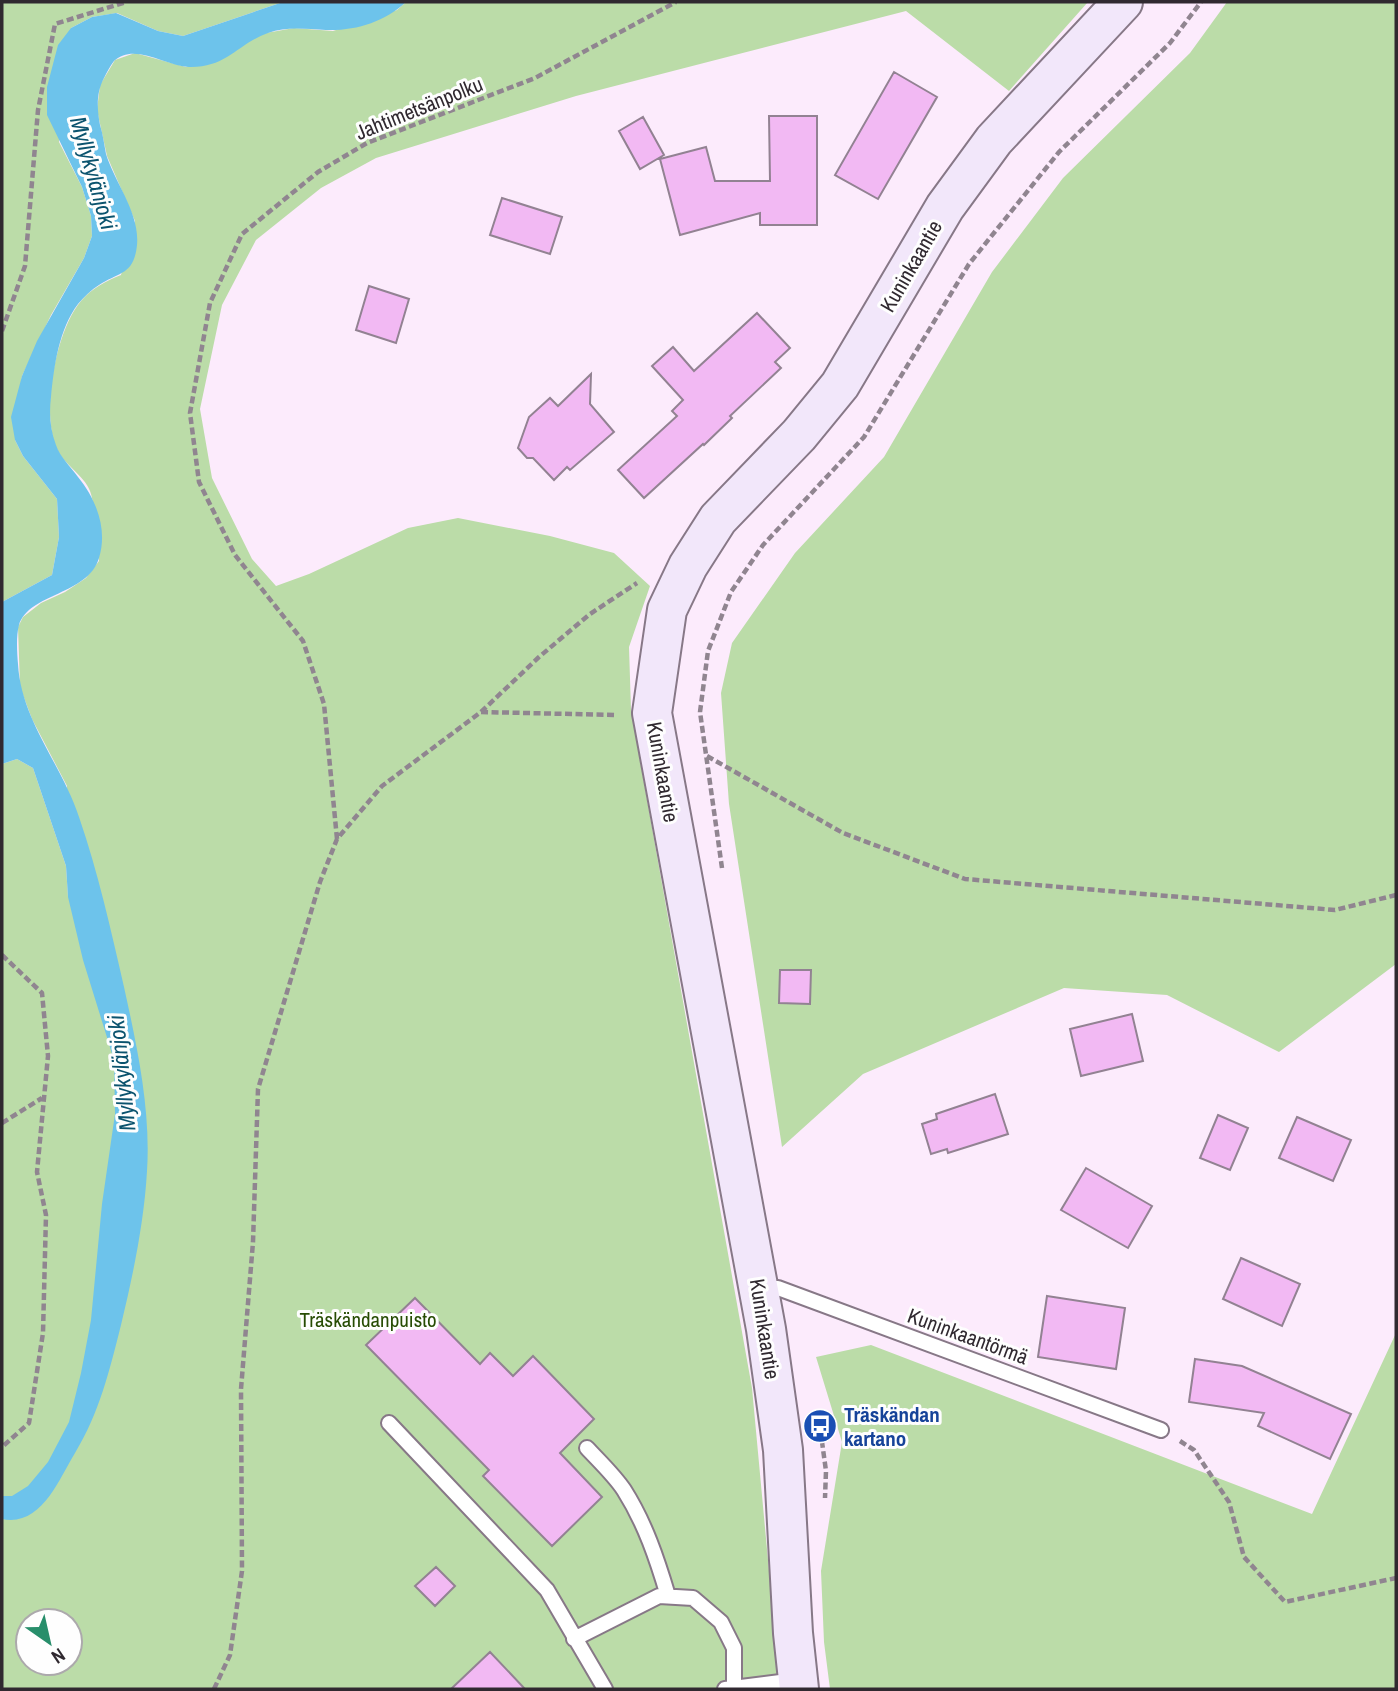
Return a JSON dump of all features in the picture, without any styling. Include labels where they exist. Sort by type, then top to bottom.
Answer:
[{"type":"main road","name":"Kuninkaantie","points":[[798,1684],[783,1450],[759,1288],[652,713],[667,610],[688,566],[718,519],[799,435],[840,384],[945,207],[994,140],[1123,2]]},
{"type":"lane","name":"Kuninkaantörmä","points":[[759,1288],[778,1288],[1161,1430]]},
{"type":"lane","points":[[389,1423],[547,1590],[605,1689]]},
{"type":"lane","points":[[587,1448],[622,1487],[639,1517],[652,1545],[668,1596]]},
{"type":"lane","points":[[574,1639],[659,1596],[693,1598],[721,1622],[734,1648],[729,1689],[798,1684]]},
{"type":"path","points":[[2,331],[25,266],[38,110],[54,24],[126,2]]},
{"type":"path","name":"Jahtimetsänpolku","points":[[337,839],[324,704],[303,640],[235,555],[198,482],[190,413],[210,303],[242,234],[318,173],[367,143],[535,78],[676,2]]},
{"type":"path","points":[[700,712],[708,651],[731,592],[763,545],[864,436],[969,264],[1059,152],[1170,43],[1201,2]]},
{"type":"path","points":[[214,1689],[230,1655],[242,1571],[241,1389],[253,1242],[258,1089],[320,882],[337,839],[382,786],[481,712],[590,614],[642,580]]},
{"type":"path","points":[[481,712],[606,716],[652,713]]},
{"type":"path","points":[[706,756],[843,833],[965,879],[1335,909],[1396,895]]},
{"type":"path","points":[[2,955],[42,993],[48,1056],[37,1172],[46,1215],[43,1333],[29,1423],[2,1447]]},
{"type":"path","points":[[2,1123],[42,1098]]},
{"type":"path","points":[[1161,1430],[1194,1450],[1229,1502],[1244,1557],[1285,1602],[1396,1578]]},
{"type":"green space","points":[[2,2],[283,2],[183,36],[158,31],[117,13],[92,17],[71,28],[59,142],[82,187],[91,216],[92,236],[84,258],[51,315],[22,376],[15,440],[23,456],[57,499],[59,537],[52,575],[2,602]]},
{"type":"green space","name":"Träskändanpuisto","points":[[406,2],[1088,2],[1009,91],[906,11],[576,96],[376,158],[321,188],[256,240],[222,305],[200,409],[212,478],[252,559],[276,586],[309,574],[408,528],[458,518],[550,536],[614,553],[650,586],[629,647],[631,710],[752,1388],[780,1689],[2,1689],[2,764],[17,759],[33,768],[66,866],[68,897],[67,786],[32,719],[20,687],[18,627],[23,617],[41,603],[86,578],[99,561],[90,491],[57,449],[50,415],[53,372],[64,331],[85,296],[121,275],[135,221],[107,156],[97,110],[100,85],[115,60],[135,53],[186,67],[266,33],[294,28],[333,31],[397,10]]},
{"type":"green space","points":[[1227,2],[1396,2],[1396,964],[1279,1052],[1167,995],[1064,988],[863,1074],[782,1147],[729,804],[721,693],[732,643],[795,553],[884,457],[992,272],[1063,178],[1190,53]]},
{"type":"green space","points":[[1396,1333],[1396,1689],[830,1689],[824,1642],[821,1571],[842,1442],[816,1357],[871,1345],[1312,1514]]},
{"type":"water","name":"Myllykylänjoki","points":[[283,2],[406,2],[379,20],[359,27],[337,30],[289,29],[268,33],[213,64],[189,67],[140,54],[122,56],[110,67],[98,95],[99,119],[106,154],[135,221],[137,245],[129,267],[93,289],[78,304],[66,325],[56,361],[50,415],[52,433],[58,449],[90,495],[99,515],[101,547],[93,570],[83,580],[34,606],[25,614],[18,629],[17,654],[26,704],[72,798],[104,901],[142,1078],[148,1148],[146,1190],[130,1287],[108,1375],[91,1423],[47,1500],[27,1516],[16,1520],[2,1519],[2,1496],[12,1496],[28,1486],[48,1462],[69,1422],[91,1320],[102,1204],[115,1114],[114,1060],[83,960],[68,897],[66,866],[33,768],[17,759],[2,764],[2,602],[52,575],[59,537],[57,499],[23,456],[15,440],[11,417],[22,376],[37,341],[84,258],[92,236],[91,216],[82,187],[47,115],[47,87],[58,45],[71,28],[92,17],[116,13],[158,31],[183,36]]},
{"type":"building","points":[[894,72],[937,97],[878,199],[835,175]]},
{"type":"building","points":[[769,116],[817,116],[817,225],[760,225],[760,213],[680,235],[660,159],[706,147],[715,181],[770,181]]},
{"type":"building","points":[[643,117],[664,155],[640,169],[619,131]]},
{"type":"building","points":[[502,198],[562,217],[550,254],[490,235]]},
{"type":"building","points":[[369,286],[409,299],[396,343],[356,330]]},
{"type":"building","points":[[757,313],[790,348],[775,362],[781,368],[730,416],[732,418],[704,445],[644,498],[618,470],[677,416],[672,411],[683,400],[652,366],[673,347],[694,371]]},
{"type":"building","points":[[591,374],[590,404],[614,432],[570,470],[567,467],[554,480],[533,458],[527,458],[518,448],[529,417],[550,398],[558,406]]},
{"type":"building","points":[[780,970],[811,970],[810,1004],[779,1003]]},
{"type":"building","points":[[1132,1014],[1143,1061],[1081,1076],[1070,1029]]},
{"type":"building","points":[[995,1094],[1008,1134],[948,1153],[947,1149],[931,1154],[922,1124],[937,1119],[936,1114]]},
{"type":"building","points":[[1218,1115],[1248,1128],[1230,1170],[1200,1158]]},
{"type":"building","points":[[1297,1117],[1351,1140],[1333,1181],[1279,1158]]},
{"type":"building","points":[[1086,1168],[1152,1206],[1128,1248],[1061,1210]]},
{"type":"building","points":[[1241,1258],[1300,1284],[1282,1326],[1223,1299]]},
{"type":"building","points":[[1047,1296],[1125,1308],[1116,1369],[1038,1357]]},
{"type":"building","points":[[415,1298],[480,1364],[490,1353],[513,1376],[533,1356],[594,1419],[560,1453],[602,1497],[552,1546],[483,1476],[489,1470],[366,1345]]},
{"type":"building","points":[[1195,1359],[1242,1366],[1351,1414],[1330,1459],[1258,1426],[1264,1413],[1189,1402]]},
{"type":"building","points":[[436,1567],[455,1586],[435,1606],[415,1586]]},
{"type":"building","points":[[490,1652],[525,1689],[451,1689]]},
{"type":"place","name":"Träskändan kartano","points":[[820,1426]]}]
